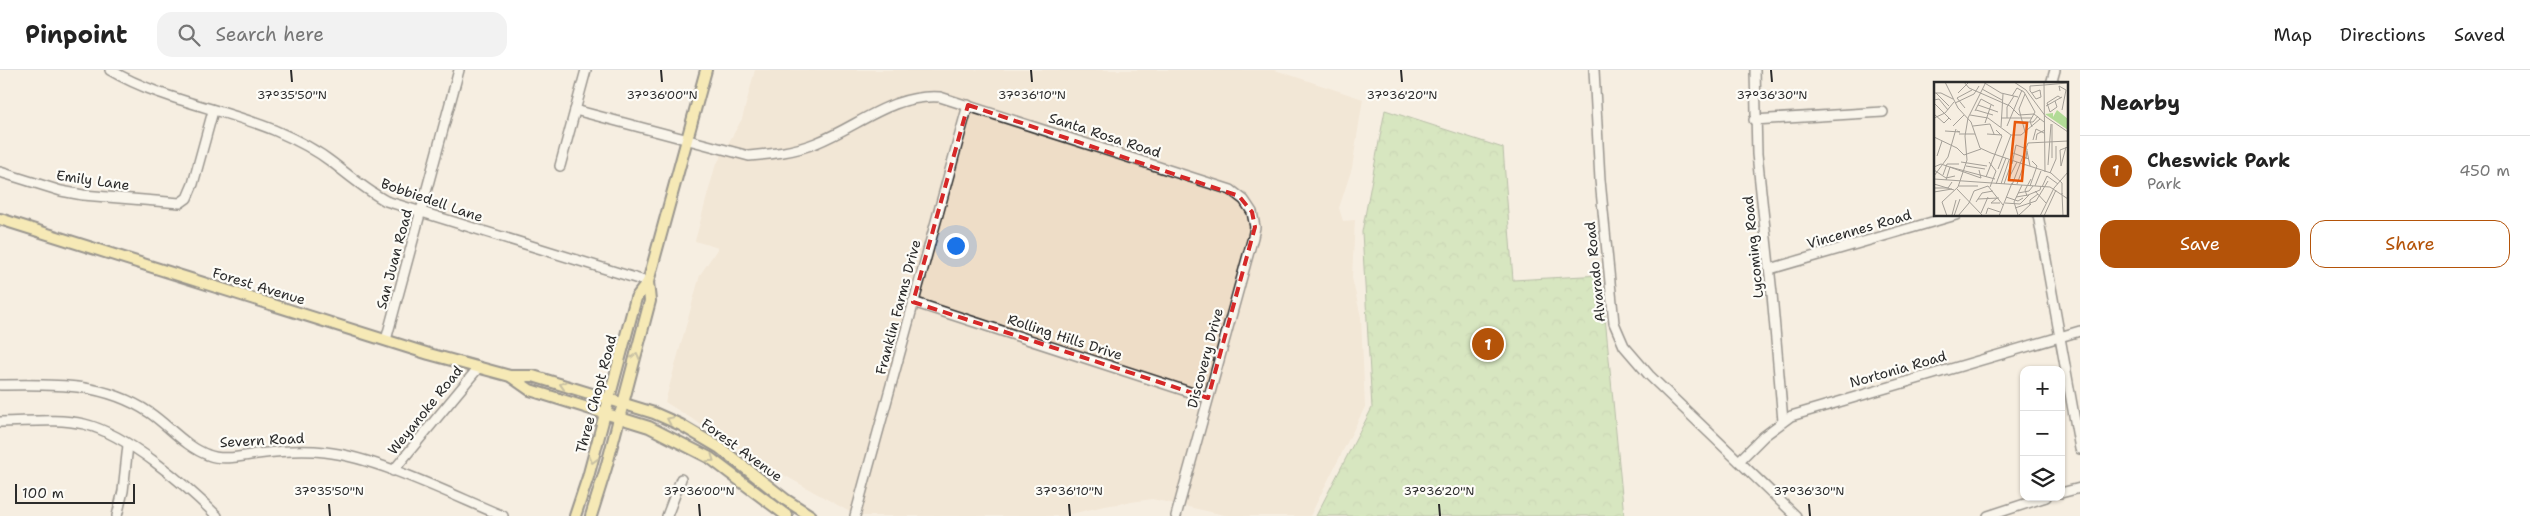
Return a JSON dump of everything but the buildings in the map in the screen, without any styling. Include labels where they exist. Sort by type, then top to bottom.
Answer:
[{"type":"main road","name":"Three Chopt Road","points":[[591,516],[602,485],[624,404],[650,301],[648,282],[706,70]]},
{"type":"main road","name":"Forest Avenue","points":[[0,220],[386,340],[510,376],[533,376],[670,420],[708,440],[786,500],[811,516]]},
{"type":"main road","name":"Three Chopt Road","points":[[575,516],[606,413],[636,298],[648,282]]},
{"type":"main road","name":"Forest Avenue","points":[[510,376],[530,390],[620,417],[662,432],[694,448],[787,516]]},
{"type":"street","name":"Bobbiedell Lane","points":[[110,70],[140,86],[272,130],[302,143],[333,163],[367,191],[386,200],[648,282]]},
{"type":"street","name":"San Juan Road","points":[[386,340],[459,70]]},
{"type":"street","points":[[560,166],[586,70]]},
{"type":"street","name":"Alvarado Road","points":[[1594,70],[1600,180],[1611,302],[1618,336],[1632,358],[1796,516]]},
{"type":"street","name":"Lycoming Road","points":[[1755,70],[1754,120],[1770,269],[1783,421]]},
{"type":"street","name":"Santa Rosa Road","points":[[575,110],[749,156],[778,154],[818,142],[905,99],[926,96],[940,97],[1231,190],[1244,200],[1249,207]]},
{"type":"street","name":"Franklin Farms Drive","points":[[854,516],[968,105]]},
{"type":"street","name":"Emily Lane","points":[[0,172],[61,191],[175,204],[187,198],[193,184],[213,111]]},
{"type":"street","points":[[1754,120],[1883,112]]},
{"type":"street","name":"Discovery Drive","points":[[1176,516],[1253,237],[1254,219],[1249,207]]},
{"type":"street","name":"Vincennes Road","points":[[1770,269],[1953,216]]},
{"type":"street","points":[[2038,216],[2080,449]]},
{"type":"street","name":"Rolling Hills Drive","points":[[914,302],[1208,398]]},
{"type":"street","name":"Nortonia Road","points":[[1739,461],[1791,416],[2080,332]]},
{"type":"street","name":"Weyanoke Road","points":[[393,471],[479,367]]},
{"type":"street","name":"Severn Road","points":[[0,385],[70,384],[113,394],[139,406],[200,452],[214,457],[290,451],[326,452],[358,459],[393,471],[503,516]]},
{"type":"street","points":[[0,422],[52,421],[85,424],[104,430],[174,477],[217,516]]},
{"type":"street","points":[[117,516],[123,491],[128,445]]},
{"type":"street","points":[[667,516],[681,479]]},
{"type":"street","points":[[2065,492],[2080,488]]},
{"type":"street","points":[[1988,516],[2034,501]]},
{"type":"highlighted area","points":[[968,105],[1239,196],[1252,212],[1255,227],[1208,398],[913,302]]},
{"type":"shaded area","points":[[755,70],[1275,70],[1363,99],[1352,168],[1339,208],[1343,221],[1355,220],[1352,278],[1361,317],[1365,407],[1310,516],[1229,516],[1152,499],[1104,506],[1063,516],[857,516],[766,465],[665,402],[700,275],[718,248],[695,241],[715,167],[742,119]]},
{"type":"green space","points":[[1385,110],[1503,148],[1513,280],[1601,275],[1624,516],[1316,516],[1372,408],[1362,232]]},
{"type":"place","name":"Cheswick Park","points":[[1488,344]]}]
